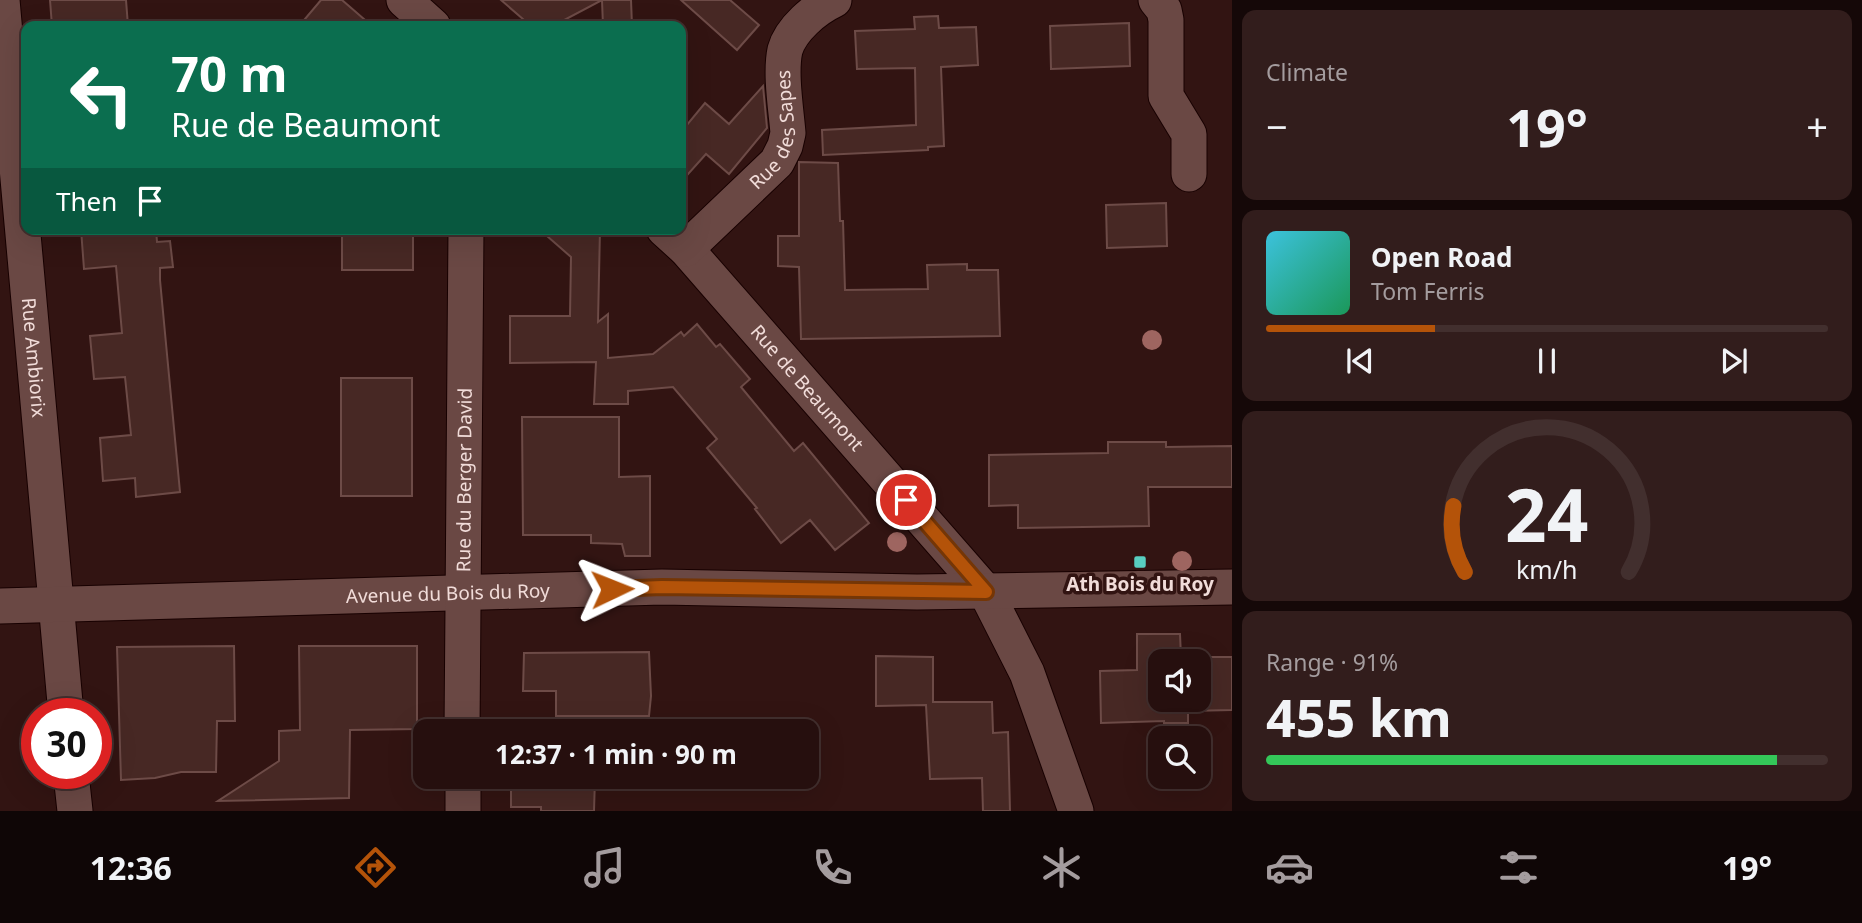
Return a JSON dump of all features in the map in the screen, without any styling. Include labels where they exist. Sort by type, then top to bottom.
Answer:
[{"type":"street","name":"Rue Ambiorix","points":[[2,0],[21,213]]},
{"type":"street","points":[[404,0],[427,21]]},
{"type":"street","name":"Rue des Sapes","points":[[686,231],[776,162],[785,146],[788,133],[785,50],[793,33],[823,5],[834,0]]},
{"type":"street","points":[[1156,0],[1164,10],[1166,20],[1166,96],[1189,134],[1189,174]]},
{"type":"street","name":"Rue Ambiorix","points":[[23,235],[65,698]]},
{"type":"street","name":"Rue du Berger David","points":[[463,719],[466,235]]},
{"type":"street","name":"Rue de Beaumont","points":[[675,239],[986,592],[1027,673],[1076,811]]},
{"type":"street","name":"Avenue du Bois du Roy","points":[[0,606],[662,587],[986,592],[1232,587]]},
{"type":"street","points":[[73,789],[75,811]]},
{"type":"street","points":[[463,789],[463,811]]},
{"type":"building","points":[[50,0],[126,0],[128,21],[52,21]]},
{"type":"building","points":[[321,0],[342,0],[366,21],[303,21]]},
{"type":"building","points":[[501,0],[602,0],[562,21],[525,21]]},
{"type":"building","points":[[602,0],[631,0],[632,21],[603,21]]},
{"type":"building","points":[[681,0],[730,0],[759,25],[737,50]]},
{"type":"building","points":[[938,16],[939,28],[976,27],[978,65],[941,67],[944,146],[928,147],[928,150],[823,155],[822,130],[916,125],[915,68],[857,69],[855,31],[915,29],[914,17]]},
{"type":"building","points":[[1129,23],[1130,66],[1051,69],[1050,26]]},
{"type":"building","points":[[763,86],[767,128],[729,174],[706,154],[686,176],[686,126],[705,103],[729,124]]},
{"type":"building","points":[[799,162],[838,163],[845,290],[928,289],[927,265],[967,264],[967,270],[998,270],[1000,336],[801,339],[799,267],[778,266],[778,236],[799,236]]},
{"type":"building","points":[[1166,203],[1167,246],[1107,248],[1106,205]]},
{"type":"building","points":[[81,235],[156,235],[157,242],[170,241],[173,267],[160,268],[160,280],[180,492],[136,497],[135,478],[103,481],[100,438],[131,435],[125,377],[94,379],[90,336],[122,333],[116,266],[84,269]]},
{"type":"building","points":[[342,235],[413,235],[413,270],[342,270]]},
{"type":"building","points":[[546,235],[600,235],[598,322],[608,314],[608,358],[653,354],[681,332],[684,336],[697,324],[716,347],[720,344],[750,379],[741,387],[794,451],[803,443],[869,523],[835,550],[810,520],[781,543],[755,509],[757,508],[707,448],[717,439],[673,387],[628,391],[628,404],[594,404],[596,362],[510,363],[510,316],[570,316],[571,257]]},
{"type":"building","points":[[341,378],[412,378],[412,496],[341,496]]},
{"type":"building","points":[[522,417],[619,417],[619,477],[650,476],[650,556],[625,556],[622,544],[591,543],[591,535],[523,535]]},
{"type":"building","points":[[1108,442],[1166,442],[1166,447],[1232,446],[1232,487],[1148,487],[1149,526],[1018,528],[1018,505],[989,506],[989,455],[1108,453]]},
{"type":"building","points":[[1137,634],[1180,634],[1181,649],[1148,649],[1148,712],[1188,712],[1188,723],[1101,723],[1100,671],[1137,670]]},
{"type":"building","points":[[234,646],[235,721],[217,721],[216,772],[181,772],[155,778],[121,780],[117,647]]},
{"type":"building","points":[[299,646],[417,646],[417,719],[413,719],[413,729],[350,730],[349,798],[218,801],[279,761],[279,731],[300,730]]},
{"type":"building","points":[[649,652],[649,716],[556,716],[556,691],[523,691],[524,653]]},
{"type":"building","points":[[876,656],[933,657],[933,702],[992,702],[993,733],[1008,732],[1010,811],[983,811],[982,778],[930,779],[926,705],[876,706]]},
{"type":"building","points":[[1211,657],[1232,657],[1232,710],[1211,710]]},
{"type":"building","points":[[511,789],[595,789],[594,811],[541,811],[541,807],[511,807]]},
{"type":"place","name":"Ath Bois du Roy","points":[[1140,562]]},
{"type":"route","points":[[612,589],[662,587],[986,592],[906,500]]}]
